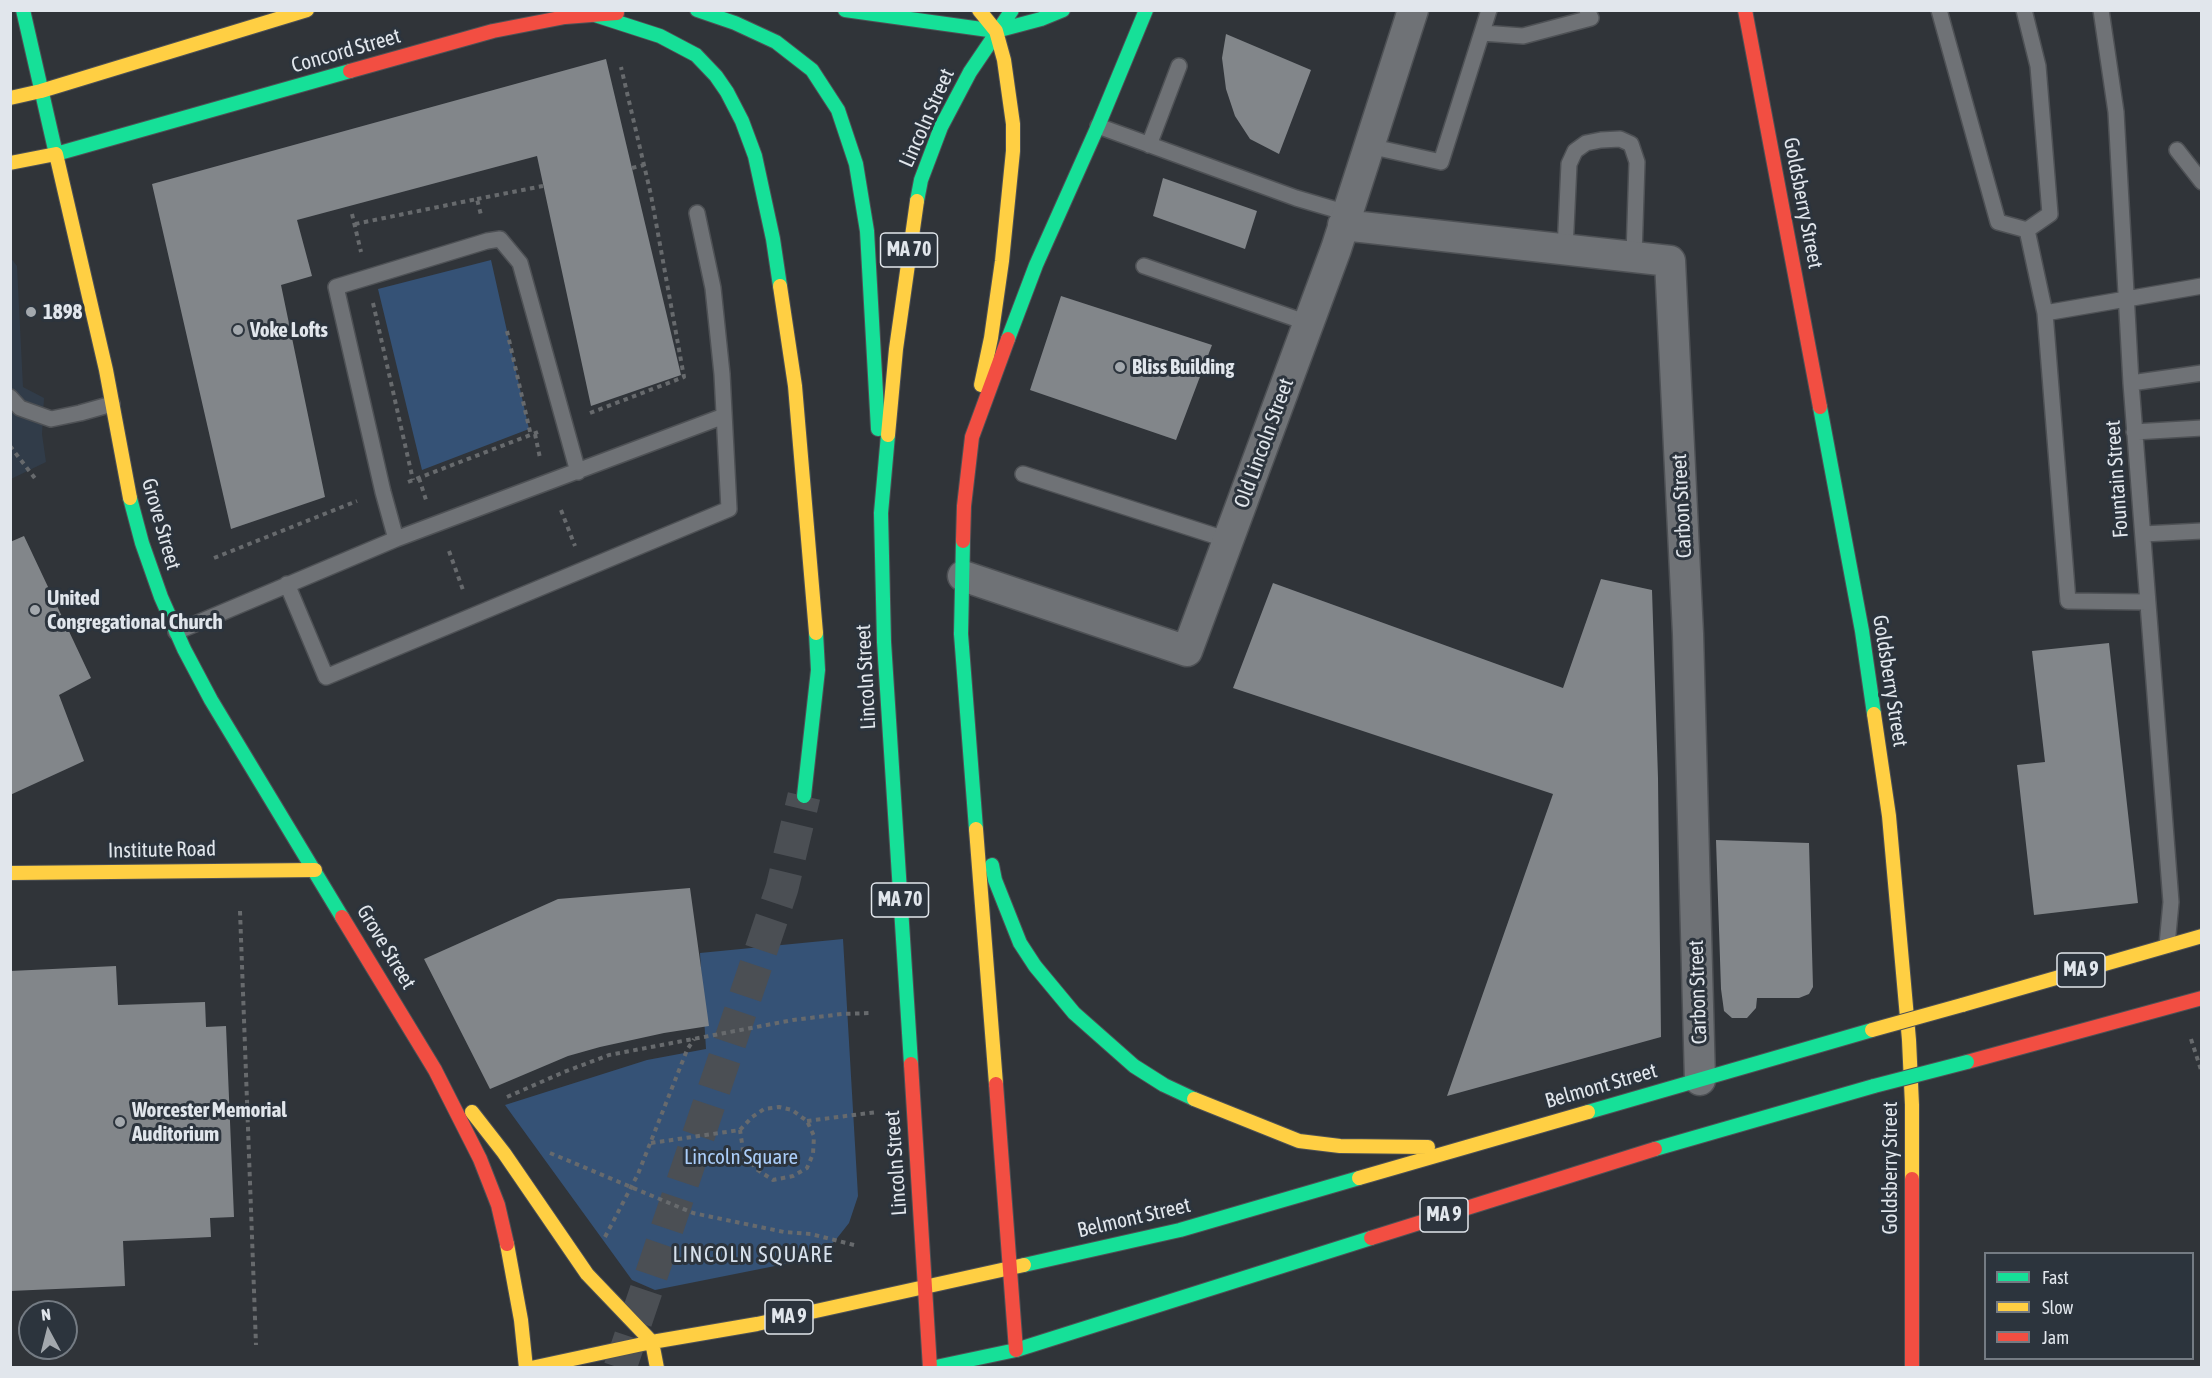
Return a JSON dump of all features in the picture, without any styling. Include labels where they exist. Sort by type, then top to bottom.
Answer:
[{"type":"main road","name":"Grove Street","points":[[23,10],[112,404],[127,486],[142,543],[161,597],[211,700],[429,1059],[480,1159],[498,1204],[516,1292],[526,1368]]},
{"type":"main road","points":[[10,98],[42,91],[307,10]]},
{"type":"main road","points":[[697,10],[735,23],[776,42],[812,70],[838,110],[847,131],[856,164],[867,231],[873,306],[881,513]]},
{"type":"main road","points":[[845,10],[996,31],[1041,19],[1063,10]]},
{"type":"main road","points":[[979,10],[996,31],[1004,60],[1013,151],[1007,218],[991,338],[972,437],[963,506],[962,634],[1018,1368]]},
{"type":"main road","name":"Lincoln Street","points":[[930,1368],[884,642],[881,513],[896,349],[921,180],[941,127],[970,72],[1012,10]]},
{"type":"main road","points":[[972,437],[1036,265],[1098,126],[1146,10]]},
{"type":"main road","name":"Goldsberry Street","points":[[1745,10],[1862,631],[1887,806],[1909,1040],[1912,1105],[1912,1368]]},
{"type":"main road","name":"Concord Street","points":[[10,163],[56,154],[144,127],[340,76],[493,31],[565,17],[629,12]]},
{"type":"main road","points":[[595,15],[660,36],[696,55],[716,76],[727,92],[742,121],[755,156],[773,239],[795,386],[815,602],[818,669],[804,796]]},
{"type":"main road","points":[[974,793],[994,880],[1020,943],[1035,966],[1074,1013],[1134,1066],[1164,1085],[1212,1107],[1299,1141],[1340,1146],[1459,1149]]},
{"type":"main road","name":"Institute Road","points":[[10,873],[315,870]]},
{"type":"main road","name":"Belmont Street","points":[[1010,1268],[1180,1230],[2202,936]]},
{"type":"main road","name":"MA 9","points":[[930,1368],[1016,1350],[1615,1161],[1874,1086],[2202,998]]},
{"type":"main road","name":"Grove Street","points":[[429,1059],[504,1153],[587,1274],[652,1342]]},
{"type":"main road","name":"MA 9","points":[[531,1368],[652,1342],[757,1324],[1010,1268]]},
{"type":"main road","points":[[652,1342],[657,1368]]},
{"type":"street","name":"Old Lincoln Street","points":[[963,576],[1187,651],[1345,219],[1413,10]]},
{"type":"street","name":"Carbon Street","points":[[1345,219],[1565,250],[1670,261],[1688,634],[1700,1080]]},
{"type":"lane","points":[[1369,146],[1441,162],[1489,10]]},
{"type":"lane","points":[[1482,33],[1523,36],[1591,18],[1587,10]]},
{"type":"lane","points":[[1939,10],[1998,222],[2028,230]]},
{"type":"lane","points":[[2024,10],[2038,66],[2050,214],[2028,230]]},
{"type":"lane","name":"Fountain Street","points":[[2101,10],[2116,112],[2134,432],[2171,902],[2167,945]]},
{"type":"lane","points":[[1149,145],[1179,66]]},
{"type":"lane","points":[[1098,126],[1296,198],[1345,219]]},
{"type":"lane","points":[[1565,250],[1569,164],[1575,150],[1586,143],[1620,139],[1631,144],[1637,162],[1634,256]]},
{"type":"lane","points":[[2177,150],[2202,182]]},
{"type":"lane","points":[[287,584],[326,677],[729,509],[723,374],[713,288],[696,213]]},
{"type":"lane","points":[[2028,230],[2045,313],[2068,601],[2147,602]]},
{"type":"lane","points":[[396,539],[336,287],[500,238],[520,263],[578,472]]},
{"type":"lane","points":[[1144,266],[1308,323]]},
{"type":"lane","points":[[2045,313],[2202,286]]},
{"type":"lane","points":[[2131,383],[2202,373]]},
{"type":"lane","points":[[10,397],[21,408],[51,419],[80,414],[112,404]]},
{"type":"lane","points":[[177,632],[396,539],[724,416]]},
{"type":"lane","points":[[2134,432],[2202,428]]},
{"type":"lane","points":[[1023,474],[1228,540]]},
{"type":"lane","points":[[2142,534],[2202,531]]},
{"type":"path","points":[[621,67],[644,165],[684,377]]},
{"type":"path","points":[[632,168],[644,165]]},
{"type":"path","points":[[355,224],[543,186]]},
{"type":"path","points":[[477,199],[487,241]]},
{"type":"path","points":[[352,214],[413,480]]},
{"type":"path","points":[[507,327],[543,467]]},
{"type":"path","points":[[10,446],[37,481]]},
{"type":"path","points":[[419,478],[430,511]]},
{"type":"path","points":[[214,558],[366,498]]},
{"type":"path","points":[[561,510],[567,528]]},
{"type":"path","points":[[449,551],[456,569]]},
{"type":"path","points":[[240,911],[256,1345]]},
{"type":"path","points":[[503,1099],[609,1055],[793,1020],[842,1014],[907,1012]]},
{"type":"path","points":[[600,1247],[638,1174],[687,1050],[695,1038]]},
{"type":"path","points":[[651,1143],[740,1130],[752,1117],[764,1109],[779,1107],[792,1110],[807,1121],[814,1136],[813,1154],[807,1168],[793,1176],[772,1180],[756,1169],[743,1150],[740,1130]]},
{"type":"path","points":[[807,1121],[913,1109]]},
{"type":"path","points":[[539,1149],[693,1213],[784,1232],[811,1234],[854,1245]]},
{"type":"shaded area","points":[[10,257],[17,266],[23,387],[44,398],[42,434],[46,462],[11,479]]},
{"type":"green space","points":[[491,260],[529,429],[422,470],[378,289]]},
{"type":"green space","name":"Lincoln Square","points":[[843,939],[858,1196],[849,1223],[834,1242],[805,1260],[655,1290],[632,1280],[505,1105],[647,1060],[706,1049],[700,953]]},
{"type":"building","points":[[1226,34],[1311,70],[1279,154],[1250,139],[1235,116],[1226,89],[1222,58]]},
{"type":"building","name":"Voke Lofts","points":[[606,59],[681,375],[591,406],[537,156],[297,220],[312,276],[281,285],[325,497],[231,529],[152,184]]},
{"type":"building","points":[[1163,178],[1257,211],[1245,249],[1153,216]]},
{"type":"building","name":"Bliss Building","points":[[1061,296],[1212,345],[1176,440],[1030,390]]},
{"type":"building","name":"United Congregational Church","points":[[24,536],[91,678],[59,695],[84,761],[10,795],[10,542]]},
{"type":"building","points":[[1601,579],[1652,590],[1658,778],[1661,1037],[1447,1096],[1553,794],[1233,688],[1273,583],[1563,688]]},
{"type":"building","points":[[2109,643],[2138,903],[2034,915],[2017,765],[2045,762],[2032,651]]},
{"type":"building","points":[[1716,840],[1809,843],[1813,987],[1809,994],[1799,998],[1757,998],[1756,1008],[1747,1018],[1732,1018],[1724,1011],[1721,989]]},
{"type":"building","points":[[690,888],[709,1026],[664,1033],[568,1056],[490,1089],[424,959],[558,899]]},
{"type":"building","name":"Worcester Memorial Auditorium","points":[[116,966],[118,1005],[205,1002],[206,1027],[226,1026],[234,1217],[210,1218],[211,1237],[123,1241],[125,1286],[10,1291],[10,971]]},
{"type":"tunnel","points":[[620,1368],[782,888],[804,796]]},
{"type":"traffic: fast","points":[[23,10],[56,154],[350,71]]},
{"type":"traffic: fast","points":[[697,10],[735,23],[776,42],[812,70],[838,110],[856,164],[867,231],[878,429]]},
{"type":"traffic: fast","points":[[845,10],[996,31],[1041,19],[1063,10]]},
{"type":"traffic: fast","points":[[917,201],[921,180],[941,127],[970,72],[1012,10]]},
{"type":"traffic: fast","points":[[1008,339],[1036,265],[1098,126],[1146,10]]},
{"type":"traffic: fast","points":[[595,15],[660,36],[696,55],[716,76],[727,92],[742,121],[755,156],[773,239],[780,286]]},
{"type":"traffic: fast","points":[[1820,407],[1862,631],[1874,714]]},
{"type":"traffic: fast","points":[[888,435],[881,513],[884,642],[911,1064]]},
{"type":"traffic: fast","points":[[130,498],[142,543],[161,597],[184,649],[211,700],[342,917]]},
{"type":"traffic: fast","points":[[963,541],[961,634],[976,829]]},
{"type":"traffic: fast","points":[[804,796],[818,670],[816,633]]},
{"type":"traffic: fast","points":[[992,865],[995,880],[1020,943],[1035,966],[1074,1013],[1134,1066],[1164,1085],[1194,1099]]},
{"type":"traffic: fast","points":[[1588,1112],[1872,1030]]},
{"type":"traffic: fast","points":[[1874,1086],[1967,1062]]},
{"type":"traffic: fast","points":[[1655,1149],[1874,1086]]},
{"type":"traffic: fast","points":[[1024,1265],[1180,1230],[1359,1178]]},
{"type":"traffic: fast","points":[[931,1368],[1016,1350],[1371,1238]]},
{"type":"traffic: slow","points":[[41,91],[307,10]]},
{"type":"traffic: slow","points":[[979,10],[996,31],[1004,60],[1013,124],[1013,151],[1002,261],[991,338],[981,385]]},
{"type":"traffic: slow","points":[[10,98],[41,91]]},
{"type":"traffic: slow","points":[[10,163],[56,154],[106,370],[130,498]]},
{"type":"traffic: slow","points":[[888,435],[896,349],[917,201]]},
{"type":"traffic: slow","points":[[780,286],[795,386],[816,633]]},
{"type":"traffic: slow","points":[[1874,714],[1889,816],[1909,1040],[1912,1179]]},
{"type":"traffic: slow","points":[[976,829],[996,1084]]},
{"type":"traffic: slow","points":[[10,873],[315,870]]},
{"type":"traffic: slow","points":[[1962,1005],[2202,936]]},
{"type":"traffic: slow","points":[[1872,1030],[1962,1005]]},
{"type":"traffic: slow","points":[[1194,1099],[1299,1141],[1340,1146],[1428,1147]]},
{"type":"traffic: slow","points":[[472,1112],[504,1153],[587,1274],[652,1342],[657,1368]]},
{"type":"traffic: slow","points":[[1359,1178],[1588,1112]]},
{"type":"traffic: slow","points":[[507,1244],[521,1320],[526,1368]]},
{"type":"traffic: slow","points":[[531,1368],[652,1342],[757,1324],[1024,1265]]},
{"type":"traffic: jam","points":[[1745,10],[1820,407]]},
{"type":"traffic: jam","points":[[350,71],[493,31],[565,17],[617,13]]},
{"type":"traffic: jam","points":[[963,541],[964,506],[972,437],[1008,339]]},
{"type":"traffic: jam","points":[[342,917],[435,1070],[480,1159],[498,1205],[507,1244]]},
{"type":"traffic: jam","points":[[1967,1062],[2202,998]]},
{"type":"traffic: jam","points":[[911,1064],[930,1368]]},
{"type":"traffic: jam","points":[[996,1084],[1016,1350]]},
{"type":"traffic: jam","points":[[1371,1238],[1655,1149]]},
{"type":"traffic: jam","points":[[1912,1179],[1912,1368]]},
{"type":"place","name":"1898","points":[[31,312]]},
{"type":"place","name":"Voke Lofts","points":[[238,330]]},
{"type":"place","name":"Bliss Building","points":[[1120,367]]},
{"type":"place","name":"United Congregational Church","points":[[35,610]]},
{"type":"place","name":"Worcester Memorial Auditorium","points":[[120,1122]]},
{"type":"district","name":"LINCOLN SQUARE","points":[[753,1255]]}]
